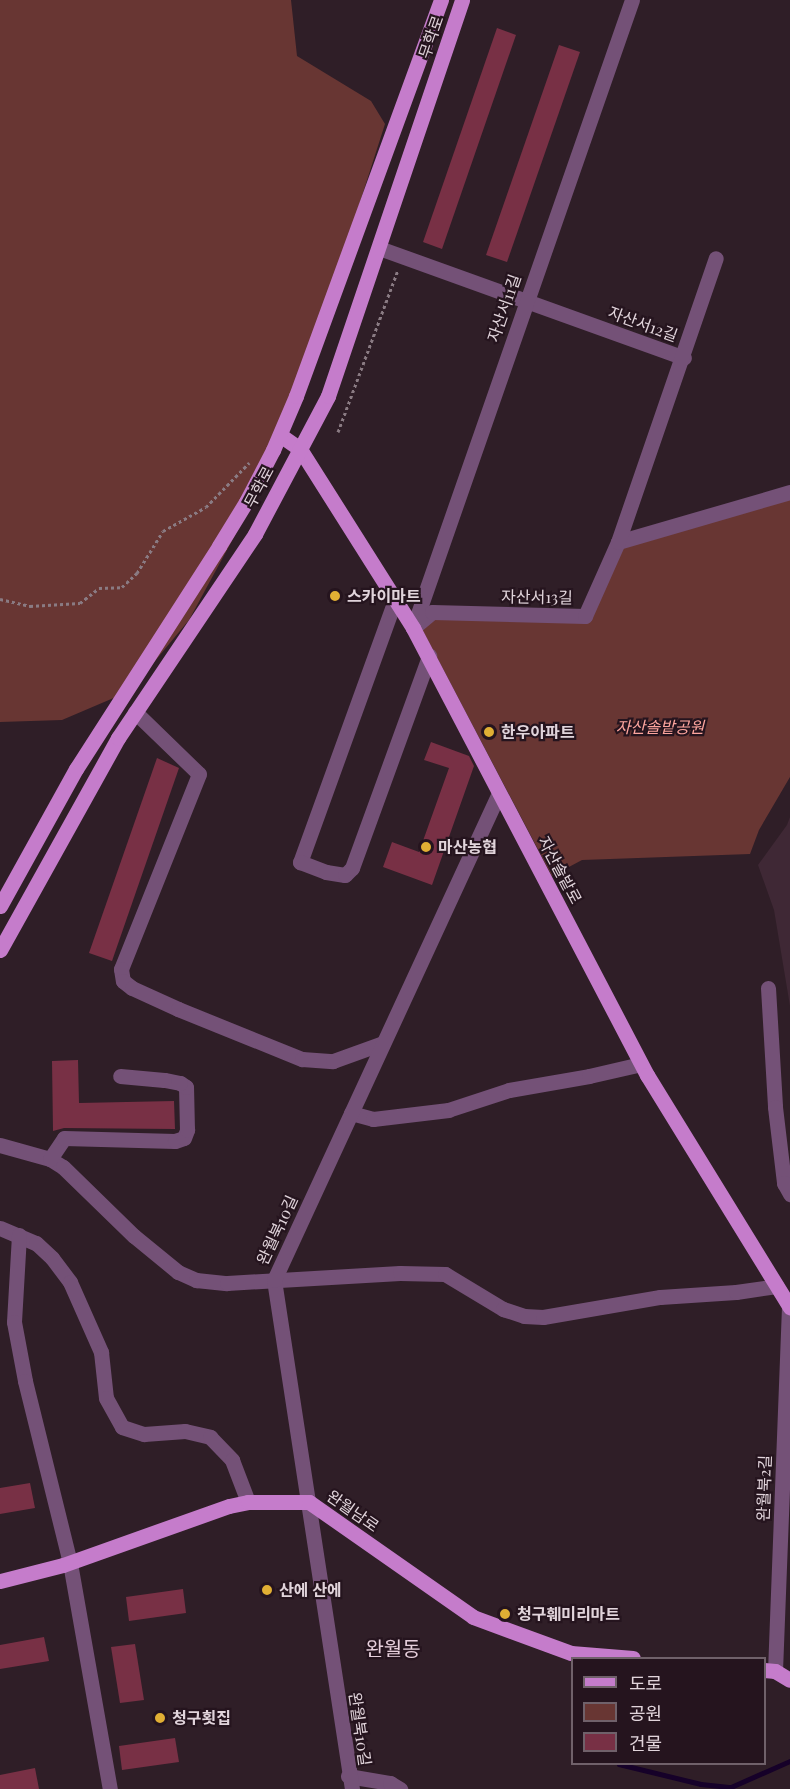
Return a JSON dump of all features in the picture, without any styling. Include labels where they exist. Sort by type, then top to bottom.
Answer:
[{"type":"main road","name":"무학로","points":[[0,906],[71,778],[246,502],[280,435],[441,0]]},
{"type":"main road","name":"무학로","points":[[0,950],[118,738],[255,534],[328,396],[462,0]]},
{"type":"main road","points":[[280,435],[300,449]]},
{"type":"main road","name":"자산솔밭로","points":[[300,449],[429,656],[641,1064],[790,1307]]},
{"type":"main road","name":"완월남로","points":[[0,1581],[70,1563],[230,1506],[248,1503],[309,1502],[473,1617],[572,1653],[613,1657]]},
{"type":"main road","points":[[776,1671],[790,1680]]},
{"type":"street","name":"자산서11길","points":[[413,628],[632,0]]},
{"type":"street","name":"자산서12길","points":[[379,248],[684,358],[716,258]]},
{"type":"street","name":"자산서13길","points":[[413,628],[432,612],[585,616],[618,542],[684,358]]},
{"type":"street","points":[[618,542],[790,492]]},
{"type":"street","points":[[395,600],[300,862],[326,872],[345,875],[352,868],[429,656]]},
{"type":"street","points":[[135,712],[200,774],[121,969],[123,981],[178,1009],[302,1059],[333,1061],[383,1043]]},
{"type":"street","name":"완월북10길","points":[[350,1783],[274,1280],[499,793]]},
{"type":"street","points":[[768,988],[775,1107],[784,1184],[790,1194]]},
{"type":"street","points":[[351,1113],[373,1119],[448,1110],[509,1090],[641,1064]]},
{"type":"street","points":[[50,1159],[64,1138],[175,1141],[184,1138],[187,1130],[186,1087],[180,1083],[164,1080],[120,1076]]},
{"type":"street","points":[[0,1145],[50,1159],[76,1178],[100,1205],[178,1272],[212,1282],[412,1272],[445,1274],[503,1309],[524,1316],[543,1317],[660,1297],[736,1292],[777,1286]]},
{"type":"street","points":[[0,1228],[36,1243],[52,1257],[70,1282],[101,1352],[106,1398],[122,1427],[144,1434],[185,1431],[210,1437],[232,1460],[248,1503]]},
{"type":"street","points":[[19,1235],[14,1322],[25,1381],[70,1563],[110,1789]]},
{"type":"street","name":"완월북2길","points":[[776,1671],[790,1307]]},
{"type":"street","points":[[350,1783],[390,1783],[400,1789]]},
{"type":"path","points":[[338,432],[402,257]]},
{"type":"path","points":[[0,598],[30,606],[80,603],[99,588],[122,587],[138,573],[164,531],[206,507],[252,460]]},
{"type":"shaded area","points":[[790,817],[790,1006],[774,910],[758,865],[787,825]]},
{"type":"green space","points":[[0,0],[291,0],[297,56],[371,101],[385,124],[301,386],[241,524],[189,620],[130,691],[62,720],[0,722]]},
{"type":"green space","name":"자산솔밭공원","points":[[790,499],[790,777],[759,830],[750,854],[582,860],[552,876],[421,627],[434,617],[588,620],[620,549]]},
{"type":"building","points":[[497,28],[516,35],[442,249],[423,242]]},
{"type":"building","points":[[559,45],[580,52],[507,262],[486,255]]},
{"type":"building","points":[[431,742],[469,756],[474,766],[432,885],[383,867],[392,842],[419,852],[449,768],[424,760]]},
{"type":"building","points":[[157,758],[179,768],[112,961],[89,953]]},
{"type":"building","points":[[78,1060],[79,1103],[174,1101],[175,1129],[64,1128],[53,1131],[52,1061]]},
{"type":"building","points":[[30,1483],[35,1508],[0,1514],[0,1488]]},
{"type":"building","points":[[183,1589],[186,1613],[129,1621],[126,1597]]},
{"type":"building","points":[[44,1637],[49,1661],[0,1669],[0,1645]]},
{"type":"building","points":[[135,1644],[144,1700],[120,1703],[111,1647]]},
{"type":"building","points":[[175,1738],[179,1762],[122,1770],[119,1746]]},
{"type":"building","points":[[35,1768],[39,1789],[0,1789],[0,1775]]},
{"type":"waterway","points":[[623,1765],[701,1784],[731,1787],[790,1761]]},
{"type":"place","name":"스카이마트","points":[[335,596]]},
{"type":"place","name":"한우아파트","points":[[489,732]]},
{"type":"place","name":"마산농협","points":[[426,847]]},
{"type":"place","name":"산에 산에","points":[[267,1590]]},
{"type":"place","name":"청구훼미리마트","points":[[505,1614]]},
{"type":"place","name":"청구횟집","points":[[160,1718]]},
{"type":"district","name":"완월동","points":[[393,1647]]}]
